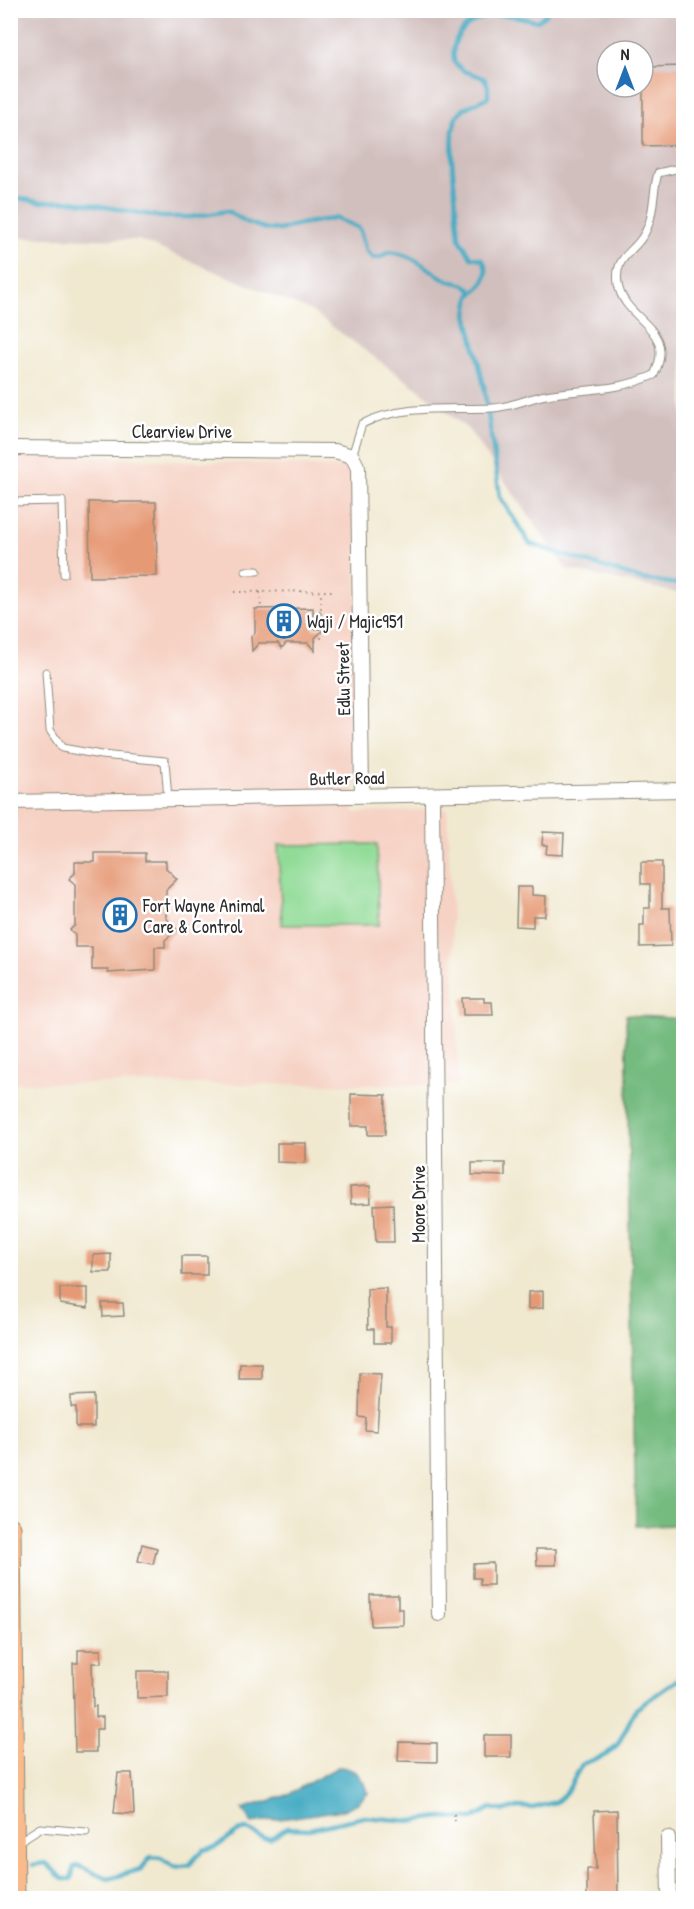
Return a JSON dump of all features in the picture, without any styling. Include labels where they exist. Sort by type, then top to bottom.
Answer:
[{"type":"main road","points":[[10,1528],[14,1899]]},
{"type":"street","name":"Clearview Drive","points":[[10,448],[335,451],[352,456]]},
{"type":"street","name":"Edlu Street","points":[[352,456],[358,468],[362,795]]},
{"type":"street","name":"Butler Road","points":[[10,802],[684,790]]},
{"type":"street","name":"Moore Drive","points":[[432,795],[439,1614]]},
{"type":"street","points":[[668,1838],[669,1899]]},
{"type":"lane","points":[[352,456],[362,424],[378,416],[497,408],[548,395],[619,387],[654,375],[660,363],[658,336],[627,305],[618,284],[620,262],[643,237],[652,213],[658,173],[684,167]]},
{"type":"lane","points":[[10,502],[62,501],[64,574]]},
{"type":"lane","points":[[246,570],[257,570]]},
{"type":"lane","points":[[46,672],[50,730],[62,748],[101,755],[165,761],[168,799]]},
{"type":"lane","points":[[13,1849],[22,1838],[40,1828],[86,1832]]},
{"type":"path","points":[[315,641],[321,638],[321,591]]},
{"type":"path","points":[[234,592],[332,591]]},
{"type":"path","points":[[260,592],[261,609]]},
{"type":"path","points":[[313,612],[321,612]]},
{"type":"path","points":[[454,1814],[455,1821]]},
{"type":"shaded area","points":[[10,11],[683,11],[683,611],[678,593],[566,569],[469,430],[421,391],[311,311],[139,240],[12,237]]},
{"type":"shaded area","points":[[10,154],[16,454],[358,468],[354,813],[447,809],[459,1085],[11,1083]]},
{"type":"green space","points":[[377,844],[379,925],[282,925],[278,845]]},
{"type":"green space","points":[[626,1015],[683,1019],[683,1525],[636,1526]]},
{"type":"water","points":[[338,1767],[358,1774],[368,1793],[358,1803],[343,1810],[252,1823],[242,1809],[285,1796]]},
{"type":"building","points":[[684,66],[684,145],[643,146],[643,99],[655,99],[655,67]]},
{"type":"building","points":[[89,502],[156,502],[157,576],[90,577]]},
{"type":"building","name":"Waji / Majic951","points":[[313,608],[313,629],[324,629],[315,638],[315,651],[308,643],[286,643],[282,648],[278,643],[259,643],[252,651],[251,636],[255,633],[255,609]]},
{"type":"building","points":[[543,832],[564,833],[563,855],[546,854],[547,845],[542,845]]},
{"type":"building","name":"Fort Wayne Animal Care & Control","points":[[95,853],[145,853],[145,861],[166,861],[166,868],[177,879],[166,890],[166,918],[177,930],[165,940],[165,947],[155,947],[155,970],[108,973],[108,970],[92,970],[92,947],[75,947],[75,935],[70,930],[75,925],[75,884],[69,879],[75,873],[75,862],[95,862]]},
{"type":"building","points":[[641,862],[662,862],[662,908],[670,908],[671,946],[640,947],[640,925],[644,925],[644,908],[650,908],[650,884],[641,884]]},
{"type":"building","points":[[517,887],[532,887],[532,895],[546,896],[545,916],[533,916],[533,927],[516,926]]},
{"type":"building","points":[[462,998],[484,998],[484,1002],[492,1002],[493,1015],[463,1015]]},
{"type":"building","points":[[351,1094],[386,1095],[385,1135],[368,1135],[368,1126],[351,1126]]},
{"type":"building","points":[[277,1143],[306,1143],[306,1163],[277,1162]]},
{"type":"building","points":[[472,1163],[505,1163],[505,1176],[472,1175]]},
{"type":"building","points":[[370,1186],[371,1203],[351,1204],[350,1187]]},
{"type":"building","points":[[393,1204],[394,1242],[376,1242],[374,1205]]},
{"type":"building","points":[[111,1254],[111,1272],[93,1272],[93,1255]]},
{"type":"building","points":[[182,1256],[207,1256],[207,1275],[182,1275]]},
{"type":"building","points":[[60,1288],[88,1288],[88,1308],[60,1304]]},
{"type":"building","points":[[386,1288],[386,1327],[391,1327],[391,1343],[374,1343],[374,1329],[368,1329],[367,1289]]},
{"type":"building","points":[[543,1291],[543,1308],[528,1309],[528,1292]]},
{"type":"building","points":[[102,1303],[123,1303],[124,1316],[103,1317]]},
{"type":"building","points":[[240,1364],[262,1364],[262,1379],[239,1379]]},
{"type":"building","points":[[360,1373],[381,1374],[377,1431],[365,1430],[366,1418],[359,1417]]},
{"type":"building","points":[[94,1395],[94,1427],[76,1427],[76,1407],[71,1407],[71,1396]]},
{"type":"building","points":[[142,1544],[157,1548],[153,1564],[138,1561]]},
{"type":"building","points":[[536,1549],[556,1549],[556,1565],[537,1565]]},
{"type":"building","points":[[493,1563],[493,1585],[480,1585],[480,1578],[473,1578],[473,1564]]},
{"type":"building","points":[[370,1595],[398,1595],[398,1609],[403,1609],[403,1625],[371,1626]]},
{"type":"building","points":[[78,1650],[101,1650],[101,1663],[92,1663],[93,1707],[96,1706],[96,1717],[103,1717],[103,1729],[96,1729],[96,1752],[75,1752],[73,1663],[78,1663]]},
{"type":"building","points":[[137,1671],[168,1671],[168,1697],[137,1698]]},
{"type":"building","points":[[484,1735],[511,1735],[511,1757],[484,1757]]},
{"type":"building","points":[[399,1742],[437,1743],[437,1762],[398,1761]]},
{"type":"building","points":[[118,1773],[132,1773],[134,1814],[114,1813]]},
{"type":"building","points":[[617,1810],[618,1899],[587,1899],[587,1869],[596,1869],[594,1811]]},
{"type":"waterway","points":[[550,10],[538,21],[506,15],[481,18],[464,28],[455,44],[454,53],[455,64],[464,71],[484,78],[488,86],[488,97],[463,109],[456,117],[452,160],[459,238],[471,257],[482,259],[486,270],[485,280],[470,296],[467,314],[484,386],[500,497],[530,544],[641,579],[684,585]]},
{"type":"waterway","points":[[18,198],[40,202],[74,201],[161,217],[192,217],[228,211],[248,223],[267,229],[280,230],[336,218],[359,228],[366,250],[373,258],[389,252],[406,256],[449,281],[464,284],[473,293]]},
{"type":"waterway","points":[[33,1865],[46,1863],[63,1879],[71,1879],[74,1867],[79,1866],[108,1879],[141,1869],[151,1857],[161,1858],[174,1867],[189,1865],[203,1850],[216,1847],[239,1831],[246,1829],[270,1839],[287,1828],[309,1829],[364,1817],[410,1821],[442,1817],[472,1819],[491,1808],[505,1811],[518,1807],[533,1808],[556,1802],[567,1792],[582,1764],[606,1755],[618,1744],[636,1709],[684,1675]]},
{"type":"place","name":"Waji / Majic951","points":[[284,621]]},
{"type":"place","name":"Fort Wayne Animal Care & Control","points":[[120,915]]}]
